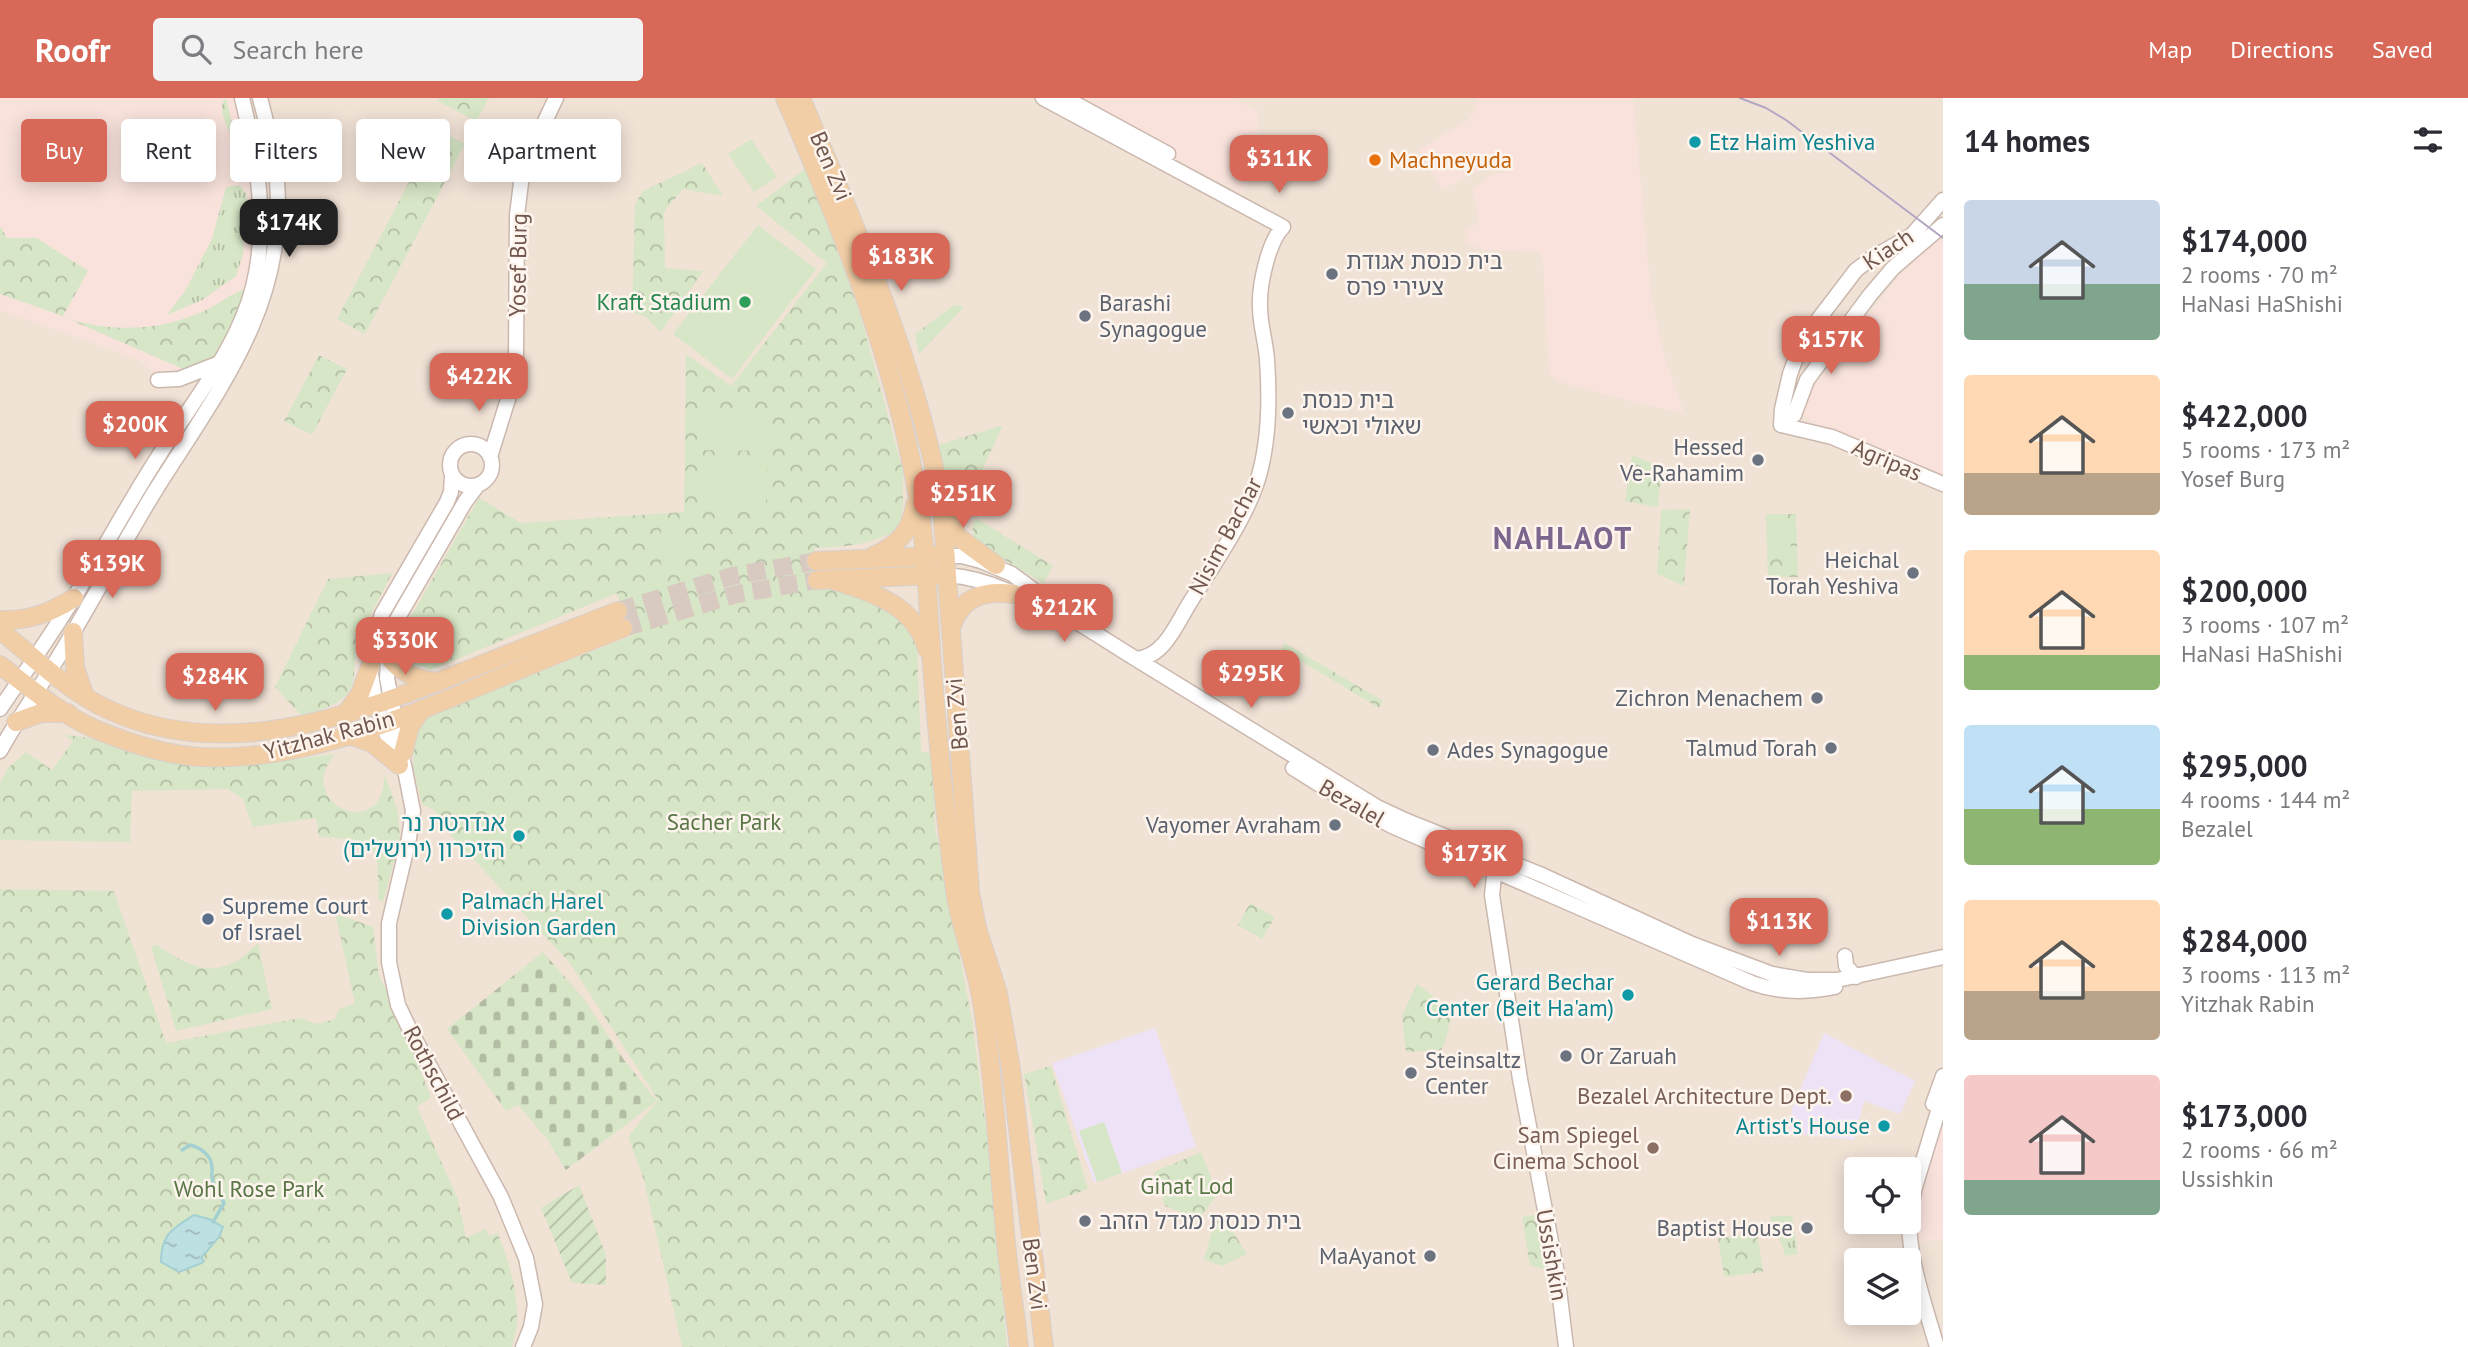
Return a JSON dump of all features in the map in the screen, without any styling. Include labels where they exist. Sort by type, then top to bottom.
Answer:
[{"type":"main road","name":"Ben Zvi","points":[[785,98],[817,170],[870,313],[883,352],[917,491],[955,894],[979,984],[993,1073],[1005,1234],[1019,1347]]},
{"type":"main road","name":"Ben Zvi","points":[[801,98],[850,210],[910,374],[928,432],[942,507],[970,892],[977,928],[998,993],[1011,1069],[1044,1347]]},
{"type":"main road","points":[[865,559],[893,547],[901,539],[911,520],[917,491]]},
{"type":"main road","points":[[942,507],[958,537],[996,565]]},
{"type":"main road","points":[[816,561],[945,556]]},
{"type":"main road","points":[[927,575],[825,580],[880,597],[898,606],[914,620],[925,641],[932,666]]},
{"type":"main road","name":"Bezalel","points":[[927,575],[947,575]]},
{"type":"main road","points":[[950,632],[959,609],[977,595],[1001,592],[1014,594]]},
{"type":"main road","points":[[0,620],[24,620],[40,616],[74,598]]},
{"type":"main road","name":"Yitzhak Rabin","points":[[0,630],[85,696],[130,717],[191,731],[233,733],[276,730],[344,716],[439,682],[618,611]]},
{"type":"main road","name":"Yitzhak Rabin","points":[[0,665],[94,729],[172,753],[243,756],[273,753],[348,735],[388,722],[623,628]]},
{"type":"main road","points":[[73,632],[75,668],[85,696]]},
{"type":"main road","points":[[387,655],[405,673],[439,682]]},
{"type":"main road","points":[[344,716],[360,694],[371,664]]},
{"type":"main road","points":[[348,735],[372,743],[401,759],[410,726],[422,709]]},
{"type":"main road","points":[[16,722],[41,713],[68,713]]},
{"type":"street","points":[[0,709],[74,598],[158,456],[218,363],[249,300],[260,249],[261,208],[259,180],[242,98]]},
{"type":"street","points":[[0,751],[155,492],[224,384],[259,311],[270,267],[278,202],[274,157],[260,98]]},
{"type":"street","name":"Yosef Burg","points":[[490,457],[509,396],[516,357],[517,215],[522,175],[556,98]]},
{"type":"street","points":[[1043,98],[1246,201]]},
{"type":"street","points":[[1065,98],[1246,201]]},
{"type":"street","points":[[1936,225],[1943,200]]},
{"type":"street","name":"Nisim Bachar","points":[[1136,659],[1149,657],[1164,644],[1254,492],[1262,463],[1267,361],[1259,301],[1269,251],[1274,240],[1288,224],[1246,201]]},
{"type":"street","name":"Kiach","points":[[1781,425],[1790,420],[1798,407],[1807,380],[1870,295],[1936,225]]},
{"type":"street","name":"Kiach","points":[[1781,425],[1790,374],[1811,329],[1863,264],[1912,235],[1936,225]]},
{"type":"street","points":[[158,380],[191,376],[218,363]]},
{"type":"street","name":"Yosef Burg","points":[[472,444],[498,418],[509,396]]},
{"type":"street","name":"Agripas","points":[[1798,407],[1811,422],[1832,437]]},
{"type":"street","name":"Agripas","points":[[1781,425],[1832,437],[1943,484]]},
{"type":"street","points":[[383,703],[387,655],[396,621],[465,502],[488,477],[492,463],[490,457],[482,448],[472,444],[461,447],[453,454],[449,464],[452,476],[447,502],[382,614],[374,640],[371,664],[388,722]]},
{"type":"street","points":[[452,476],[463,485],[477,486]]},
{"type":"street","name":"Bezalel","points":[[945,556],[972,558],[996,565],[1030,585],[1065,613],[1136,659],[1377,807],[1502,869]]},
{"type":"street","name":"Bezalel","points":[[947,575],[983,581],[1049,613],[1349,803],[1392,826],[1502,869],[1542,875],[1692,944],[1799,985]]},
{"type":"street","name":"Rothschild","points":[[388,722],[409,787],[413,811],[389,923],[391,980],[398,1005],[409,1028],[507,1208],[526,1258],[534,1295],[534,1314],[523,1347]]},
{"type":"street","name":"Ussishkin","points":[[1502,869],[1496,914],[1520,1079],[1557,1273],[1566,1347]]},
{"type":"street","points":[[1844,956],[1846,966],[1856,976]]},
{"type":"street","points":[[1799,985],[1851,984],[1939,960]]},
{"type":"street","points":[[1799,985],[1939,960]]},
{"type":"street","points":[[1918,1157],[1943,1076]]},
{"type":"street","points":[[1921,1168],[1943,1095]]},
{"type":"street","points":[[1911,1234],[1915,1270],[1937,1347]]},
{"type":"street","points":[[1921,1320],[1929,1347]]},
{"type":"shaded area","points":[[0,98],[1943,98],[1943,1347],[0,1347]]},
{"type":"shaded area","points":[[0,98],[242,98],[245,119],[230,119],[230,182],[252,182],[260,249],[218,363],[196,374],[157,375],[138,359],[0,310]]},
{"type":"shaded area","points":[[1071,98],[1234,98],[1258,111],[1255,173],[1242,194],[1082,108]]},
{"type":"shaded area","points":[[1478,98],[1633,98],[1651,297],[1665,359],[1684,413],[1557,381],[1549,373],[1543,262],[1540,251],[1483,250],[1465,242],[1468,237],[1465,231],[1479,223],[1473,189],[1493,174],[1506,172],[1505,157],[1442,190],[1419,150],[1467,121],[1473,114]]},
{"type":"shaded area","points":[[1943,234],[1943,484],[1823,431],[1798,407],[1909,263]]},
{"type":"shaded area","points":[[1155,1028],[1196,1147],[1094,1183],[1052,1063]]},
{"type":"shaded area","points":[[1824,1033],[1915,1081],[1900,1114],[1864,1101],[1854,1140],[1788,1133],[1792,1109]]},
{"type":"shaded area","points":[[1934,1121],[1943,1121],[1943,1240],[1910,1243],[1912,1234],[1921,1234],[1921,1187]]},
{"type":"green space","points":[[226,98],[231,119],[230,135],[223,116],[223,102]]},
{"type":"green space","points":[[440,98],[489,98],[477,119],[438,101]]},
{"type":"green space","points":[[450,136],[464,146],[450,172]]},
{"type":"green space","points":[[751,139],[777,177],[754,192],[728,154]]},
{"type":"green space","points":[[702,163],[723,196],[683,189],[664,212],[665,268],[703,271],[661,332],[646,317],[632,312],[635,204],[643,191]]},
{"type":"green space","name":"Sacher Park","points":[[807,167],[861,317],[903,471],[903,507],[899,529],[878,539],[858,544],[814,548],[819,587],[867,596],[907,624],[917,647],[921,751],[933,754],[935,826],[972,1020],[988,1143],[1007,1347],[682,1347],[644,1180],[628,1137],[658,1100],[570,963],[448,832],[435,811],[422,804],[413,767],[415,726],[424,717],[631,636],[617,593],[431,670],[408,662],[398,647],[406,625],[479,498],[521,523],[684,512],[686,354],[731,386],[827,263],[756,206]]},
{"type":"green space","points":[[409,182],[445,182],[365,334],[337,319]]},
{"type":"green space","points":[[240,185],[247,195],[243,254],[236,276],[202,300],[167,315],[185,291],[212,239],[226,187]]},
{"type":"green space","name":"Kraft Stadium","points":[[758,225],[816,269],[732,379],[673,334]]},
{"type":"green space","points":[[0,226],[7,238],[37,238],[88,271],[63,316],[0,294]]},
{"type":"green space","points":[[247,288],[227,341],[210,359],[198,366],[183,369],[71,320],[122,328],[155,326],[204,311]]},
{"type":"green space","points":[[954,305],[964,307],[919,354],[915,334]]},
{"type":"green space","points":[[319,355],[347,369],[312,435],[284,421]]},
{"type":"green space","points":[[700,409],[767,410],[767,451],[699,450]]},
{"type":"green space","points":[[1003,425],[960,518],[954,516],[949,508],[939,445]]},
{"type":"green space","points":[[1632,455],[1663,468],[1657,507],[1625,501]]},
{"type":"green space","points":[[699,457],[767,458],[766,507],[698,506]]},
{"type":"green space","points":[[1690,509],[1684,586],[1657,574],[1661,510]]},
{"type":"green space","points":[[1766,514],[1796,514],[1798,577],[1768,577]]},
{"type":"green space","points":[[661,518],[684,519],[684,566],[661,566]]},
{"type":"green space","points":[[976,518],[1053,566],[1043,583],[978,544],[972,531]]},
{"type":"green space","points":[[1769,522],[1790,522],[1791,555],[1770,556]]},
{"type":"green space","points":[[392,573],[358,642],[354,675],[348,693],[335,704],[301,715],[275,687],[328,579]]},
{"type":"green space","points":[[1285,643],[1383,701],[1379,708],[1281,649]]},
{"type":"green space","points":[[65,735],[209,765],[258,764],[335,754],[325,772],[324,788],[331,800],[343,809],[357,812],[370,809],[380,798],[386,777],[398,813],[400,840],[383,902],[378,899],[377,866],[371,848],[353,840],[319,837],[316,818],[253,827],[243,799],[228,789],[132,791],[130,842],[0,840],[0,783],[8,768],[26,752],[52,770],[73,741]]},
{"type":"green space","name":"Wohl Rose Park","points":[[0,889],[114,891],[166,1043],[300,1018],[317,1024],[335,1019],[338,1010],[355,1003],[336,917],[339,915],[373,927],[379,976],[396,1009],[431,1097],[417,1107],[458,1200],[466,1238],[485,1229],[489,1236],[498,1233],[503,1247],[517,1303],[516,1332],[512,1347],[0,1347]]},
{"type":"green space","points":[[1250,903],[1275,917],[1262,939],[1238,925]]},
{"type":"green space","points":[[258,943],[272,1009],[176,1031],[151,946],[157,945],[184,961],[209,968],[232,963]]},
{"type":"green space","points":[[543,952],[584,999],[624,1060],[657,1101],[566,1170],[547,1139],[518,1105],[506,1111],[447,1029]]},
{"type":"green space","points":[[1417,984],[1455,1013],[1441,1050],[1406,1052],[1402,1015]]},
{"type":"green space","points":[[1051,1066],[1088,1189],[1046,1204],[1024,1074]]},
{"type":"green space","points":[[1104,1122],[1122,1173],[1097,1182],[1079,1131]]},
{"type":"green space","name":"Ginat Lod","points":[[1201,1152],[1218,1194],[1199,1219],[1165,1206],[1154,1172]]},
{"type":"green space","points":[[579,1185],[606,1255],[606,1285],[572,1283],[541,1208]]},
{"type":"green space","points":[[1221,1213],[1247,1254],[1222,1266],[1204,1260],[1213,1226]]},
{"type":"green space","points":[[1544,1213],[1550,1270],[1530,1266],[1522,1217]]},
{"type":"green space","points":[[1792,1216],[1798,1254],[1785,1256],[1771,1224],[1770,1217]]},
{"type":"green space","points":[[1757,1232],[1763,1272],[1724,1277],[1718,1238]]},
{"type":"water","points":[[194,1215],[223,1227],[219,1237],[201,1258],[204,1261],[179,1272],[161,1262],[163,1245],[169,1233]]},
{"type":"waterway","points":[[182,1150],[190,1145],[202,1150],[210,1159],[213,1182],[224,1203],[213,1222]]},
{"type":"waterway","points":[[202,1190],[215,1187]]},
{"type":"tunnel","points":[[618,611],[732,576],[816,561]]},
{"type":"tunnel","points":[[623,628],[737,594],[817,580]]},
{"type":"tram line","points":[[1740,98],[1766,108],[1786,120],[1943,238]]},
{"type":"place","name":"Etz Haim Yeshiva","points":[[1695,142]]},
{"type":"place","name":"Machneyuda","points":[[1375,160]]},
{"type":"place","name":"בית כנסת אגודת צעירי פרס","points":[[1332,274]]},
{"type":"place","name":"Kraft Stadium","points":[[745,302]]},
{"type":"place","name":"Barashi Synagogue","points":[[1085,316]]},
{"type":"place","name":"בית כנסת שאולי וכאשי","points":[[1288,413]]},
{"type":"place","name":"Hessed Ve-Rahamim","points":[[1758,460]]},
{"type":"place","name":"Heichal Torah Yeshiva","points":[[1913,573]]},
{"type":"place","name":"Zichron Menachem","points":[[1817,698]]},
{"type":"place","name":"Talmud Torah","points":[[1831,748]]},
{"type":"place","name":"Ades Synagogue","points":[[1433,750]]},
{"type":"place","name":"Vayomer Avraham","points":[[1335,825]]},
{"type":"place","name":"אנדרטת נר הזיכרון (ירושלים)","points":[[519,836]]},
{"type":"place","name":"Palmach Harel Division Garden","points":[[447,914]]},
{"type":"place","name":"Supreme Court of Israel","points":[[208,919]]},
{"type":"place","name":"Gerard Bechar Center (Beit Ha'am)","points":[[1628,995]]},
{"type":"place","name":"Or Zaruah","points":[[1566,1056]]},
{"type":"place","name":"Steinsaltz Center","points":[[1411,1073]]},
{"type":"place","name":"Bezalel Architecture Dept.","points":[[1846,1096]]},
{"type":"place","name":"Artist's House","points":[[1884,1126]]},
{"type":"place","name":"Sam Spiegel Cinema School","points":[[1653,1148]]},
{"type":"place","name":"בית כנסת מגדל הזהב","points":[[1085,1221]]},
{"type":"place","name":"Baptist House","points":[[1807,1228]]},
{"type":"place","name":"MaAyanot","points":[[1430,1256]]},
{"type":"district","name":"NAHLAOT","points":[[1563,539]]}]
